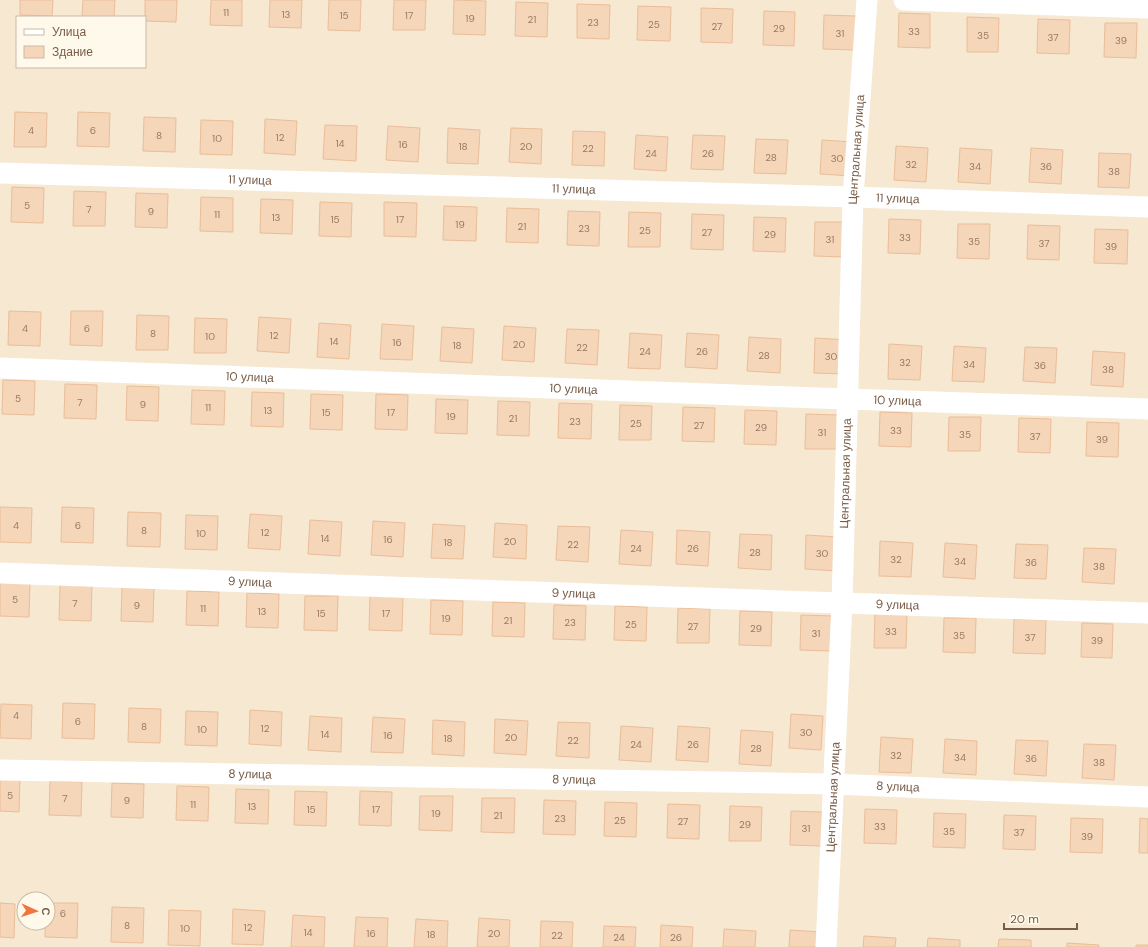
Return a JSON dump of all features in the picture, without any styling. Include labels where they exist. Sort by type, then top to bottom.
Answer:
[{"type":"street","name":"Центральная улица","points":[[826,947],[842,603],[853,196],[867,0]]},
{"type":"street","points":[[904,0],[1148,8]]},
{"type":"street","name":"11 улица","points":[[0,173],[853,196],[1148,207]]},
{"type":"street","name":"10 улица","points":[[0,368],[1148,409]]},
{"type":"street","name":"9 улица","points":[[0,573],[1148,613]]},
{"type":"street","name":"8 улица","points":[[0,770],[833,784],[1148,798]]},
{"type":"shaded area","points":[[0,0],[1148,0],[1148,947],[0,947]]},
{"type":"building","points":[[20,0],[53,0],[52,16],[20,15]]},
{"type":"building","points":[[83,0],[115,0],[114,16],[82,16]]},
{"type":"building","points":[[145,0],[177,0],[176,22],[146,21]]},
{"type":"building","points":[[211,0],[242,0],[242,26],[210,25]]},
{"type":"building","points":[[270,0],[302,0],[301,28],[269,27]]},
{"type":"building","points":[[329,0],[361,0],[360,31],[328,30]]},
{"type":"building","points":[[394,0],[426,0],[425,30],[393,30]]},
{"type":"building","points":[[454,0],[486,1],[485,35],[453,34]]},
{"type":"building","points":[[516,2],[548,3],[547,37],[515,36]]},
{"type":"building","points":[[577,4],[610,5],[609,39],[577,38]]},
{"type":"building","points":[[638,6],[671,7],[670,41],[637,40]]},
{"type":"building","points":[[701,8],[733,9],[732,43],[701,42]]},
{"type":"building","points":[[764,11],[795,12],[794,46],[763,45]]},
{"type":"building","points":[[899,13],[930,14],[930,48],[898,47]]},
{"type":"building","points":[[824,15],[856,16],[855,50],[823,49]]},
{"type":"building","points":[[967,17],[999,18],[998,52],[967,52]]},
{"type":"building","points":[[1038,19],[1070,20],[1069,54],[1037,53]]},
{"type":"building","points":[[1105,23],[1137,23],[1136,58],[1104,57]]},
{"type":"building","points":[[15,112],[47,113],[46,147],[14,147]]},
{"type":"building","points":[[78,112],[110,113],[109,147],[77,146]]},
{"type":"building","points":[[144,117],[176,118],[175,152],[143,151]]},
{"type":"building","points":[[265,119],[297,121],[295,155],[264,153]]},
{"type":"building","points":[[201,120],[233,121],[232,155],[200,154]]},
{"type":"building","points":[[325,125],[357,126],[356,161],[323,159]]},
{"type":"building","points":[[388,126],[420,128],[418,162],[386,160]]},
{"type":"building","points":[[448,128],[480,130],[478,164],[447,163]]},
{"type":"building","points":[[511,128],[542,129],[541,164],[509,162]]},
{"type":"building","points":[[573,131],[605,132],[604,166],[572,165]]},
{"type":"building","points":[[636,135],[668,137],[666,171],[634,169]]},
{"type":"building","points":[[693,135],[725,136],[723,170],[691,169]]},
{"type":"building","points":[[756,139],[788,140],[786,174],[754,173]]},
{"type":"building","points":[[822,140],[854,142],[852,176],[820,174]]},
{"type":"building","points":[[896,146],[928,148],[926,182],[894,180]]},
{"type":"building","points":[[960,148],[992,150],[990,184],[958,182]]},
{"type":"building","points":[[1031,148],[1063,150],[1061,184],[1029,182]]},
{"type":"building","points":[[1099,153],[1131,154],[1129,188],[1098,187]]},
{"type":"building","points":[[12,187],[44,188],[43,223],[11,222]]},
{"type":"building","points":[[74,191],[106,192],[105,226],[73,226]]},
{"type":"building","points":[[136,193],[168,194],[167,228],[135,227]]},
{"type":"building","points":[[201,197],[233,198],[233,232],[200,231]]},
{"type":"building","points":[[261,199],[293,200],[292,234],[260,233]]},
{"type":"building","points":[[320,202],[352,203],[351,237],[319,236]]},
{"type":"building","points":[[384,202],[417,203],[416,237],[384,236]]},
{"type":"building","points":[[444,206],[477,207],[476,241],[443,240]]},
{"type":"building","points":[[507,208],[539,209],[538,243],[506,242]]},
{"type":"building","points":[[568,211],[600,212],[599,246],[567,245]]},
{"type":"building","points":[[629,212],[661,213],[660,247],[628,247]]},
{"type":"building","points":[[692,214],[724,215],[723,250],[691,249]]},
{"type":"building","points":[[754,217],[786,218],[785,252],[753,251]]},
{"type":"building","points":[[889,219],[921,220],[920,254],[888,253]]},
{"type":"building","points":[[815,222],[847,222],[846,257],[814,256]]},
{"type":"building","points":[[958,224],[990,224],[989,259],[957,258]]},
{"type":"building","points":[[1028,225],[1060,226],[1059,260],[1027,259]]},
{"type":"building","points":[[1095,229],[1128,230],[1127,264],[1094,263]]},
{"type":"building","points":[[9,311],[41,312],[40,346],[8,345]]},
{"type":"building","points":[[71,311],[103,311],[102,346],[70,345]]},
{"type":"building","points":[[137,315],[169,316],[168,350],[136,350]]},
{"type":"building","points":[[259,317],[291,319],[289,353],[257,351]]},
{"type":"building","points":[[195,318],[227,319],[226,353],[194,353]]},
{"type":"building","points":[[319,323],[351,325],[349,359],[317,357]]},
{"type":"building","points":[[382,324],[414,326],[412,360],[380,359]]},
{"type":"building","points":[[504,326],[536,328],[534,362],[502,360]]},
{"type":"building","points":[[442,327],[474,329],[472,363],[440,361]]},
{"type":"building","points":[[567,329],[599,330],[597,365],[565,363]]},
{"type":"building","points":[[630,333],[662,335],[660,369],[628,368]]},
{"type":"building","points":[[687,333],[719,335],[717,369],[685,367]]},
{"type":"building","points":[[749,337],[781,339],[780,373],[747,371]]},
{"type":"building","points":[[815,338],[848,340],[846,374],[814,373]]},
{"type":"building","points":[[889,344],[922,346],[920,380],[888,379]]},
{"type":"building","points":[[954,346],[986,348],[984,382],[952,381]]},
{"type":"building","points":[[1025,347],[1057,348],[1055,383],[1023,381]]},
{"type":"building","points":[[1093,351],[1125,353],[1123,387],[1091,385]]},
{"type":"building","points":[[3,380],[35,381],[34,415],[2,414]]},
{"type":"building","points":[[65,384],[97,385],[96,419],[64,418]]},
{"type":"building","points":[[127,386],[159,387],[158,421],[126,420]]},
{"type":"building","points":[[192,390],[225,391],[224,425],[191,424]]},
{"type":"building","points":[[252,392],[284,393],[283,427],[251,426]]},
{"type":"building","points":[[311,394],[343,395],[342,430],[310,429]]},
{"type":"building","points":[[376,394],[408,395],[407,430],[375,429]]},
{"type":"building","points":[[436,399],[468,400],[467,434],[435,433]]},
{"type":"building","points":[[498,401],[530,402],[529,436],[497,435]]},
{"type":"building","points":[[559,403],[592,404],[591,439],[558,438]]},
{"type":"building","points":[[620,405],[652,406],[651,440],[619,440]]},
{"type":"building","points":[[683,407],[715,408],[714,442],[682,441]]},
{"type":"building","points":[[745,410],[777,411],[776,445],[744,444]]},
{"type":"building","points":[[880,412],[912,413],[911,447],[879,446]]},
{"type":"building","points":[[806,414],[838,415],[837,449],[805,449]]},
{"type":"building","points":[[949,417],[981,417],[980,451],[948,451]]},
{"type":"building","points":[[1019,418],[1051,419],[1050,453],[1018,452]]},
{"type":"building","points":[[1087,422],[1119,423],[1118,457],[1086,456]]},
{"type":"building","points":[[0,507],[32,508],[31,543],[0,542]]},
{"type":"building","points":[[62,507],[94,508],[93,543],[61,542]]},
{"type":"building","points":[[128,512],[161,513],[160,547],[127,546]]},
{"type":"building","points":[[250,514],[282,516],[280,550],[248,548]]},
{"type":"building","points":[[186,515],[218,516],[217,550],[185,549]]},
{"type":"building","points":[[310,520],[342,522],[340,556],[308,554]]},
{"type":"building","points":[[373,521],[405,523],[403,557],[371,555]]},
{"type":"building","points":[[495,523],[527,525],[526,559],[493,557]]},
{"type":"building","points":[[433,524],[465,526],[463,559],[431,558]]},
{"type":"building","points":[[558,526],[590,527],[588,562],[556,560]]},
{"type":"building","points":[[621,530],[653,532],[651,566],[619,564]]},
{"type":"building","points":[[677,530],[710,532],[708,566],[676,564]]},
{"type":"building","points":[[740,534],[772,535],[771,570],[738,568]]},
{"type":"building","points":[[806,535],[839,537],[837,571],[805,569]]},
{"type":"building","points":[[880,541],[913,543],[911,577],[879,576]]},
{"type":"building","points":[[945,543],[977,545],[975,579],[943,577]]},
{"type":"building","points":[[1016,544],[1048,545],[1046,579],[1014,578]]},
{"type":"building","points":[[1084,548],[1116,549],[1114,584],[1082,582]]},
{"type":"building","points":[[0,581],[30,582],[29,617],[0,616]]},
{"type":"building","points":[[60,585],[92,586],[91,621],[59,620]]},
{"type":"building","points":[[122,587],[154,588],[153,622],[121,621]]},
{"type":"building","points":[[187,591],[219,592],[218,626],[186,625]]},
{"type":"building","points":[[247,593],[279,594],[278,628],[246,627]]},
{"type":"building","points":[[305,596],[338,596],[337,631],[304,630]]},
{"type":"building","points":[[370,596],[403,597],[402,631],[369,630]]},
{"type":"building","points":[[431,600],[463,601],[462,635],[430,634]]},
{"type":"building","points":[[493,602],[525,603],[524,637],[492,636]]},
{"type":"building","points":[[554,605],[586,606],[585,640],[553,639]]},
{"type":"building","points":[[615,606],[647,607],[646,641],[614,640]]},
{"type":"building","points":[[678,608],[710,609],[709,643],[677,643]]},
{"type":"building","points":[[740,611],[772,612],[771,646],[739,645]]},
{"type":"building","points":[[875,613],[907,614],[906,648],[874,648]]},
{"type":"building","points":[[801,615],[833,616],[832,651],[800,650]]},
{"type":"building","points":[[944,618],[976,618],[975,653],[943,652]]},
{"type":"building","points":[[1014,619],[1046,620],[1045,654],[1013,653]]},
{"type":"building","points":[[1082,623],[1113,624],[1112,658],[1081,657]]},
{"type":"building","points":[[63,703],[95,704],[94,739],[62,738]]},
{"type":"building","points":[[1,704],[32,705],[31,739],[0,738]]},
{"type":"building","points":[[129,708],[161,709],[160,743],[128,742]]},
{"type":"building","points":[[250,710],[282,712],[281,746],[249,744]]},
{"type":"building","points":[[186,711],[218,712],[217,746],[185,745]]},
{"type":"building","points":[[791,714],[823,716],[821,750],[789,748]]},
{"type":"building","points":[[310,716],[342,718],[341,752],[308,750]]},
{"type":"building","points":[[373,717],[405,719],[403,753],[371,752]]},
{"type":"building","points":[[495,719],[528,721],[526,755],[494,753]]},
{"type":"building","points":[[433,720],[465,722],[464,756],[432,754]]},
{"type":"building","points":[[558,722],[590,723],[589,758],[556,756]]},
{"type":"building","points":[[621,726],[653,728],[651,762],[619,760]]},
{"type":"building","points":[[678,726],[710,728],[708,762],[676,760]]},
{"type":"building","points":[[741,730],[773,732],[771,766],[739,764]]},
{"type":"building","points":[[881,737],[913,739],[911,773],[879,772]]},
{"type":"building","points":[[945,739],[977,741],[976,775],[943,773]]},
{"type":"building","points":[[1016,740],[1048,741],[1046,776],[1014,774]]},
{"type":"building","points":[[1084,744],[1116,745],[1114,780],[1082,778]]},
{"type":"building","points":[[0,777],[20,778],[19,812],[0,811]]},
{"type":"building","points":[[50,781],[82,782],[81,816],[49,815]]},
{"type":"building","points":[[112,783],[144,784],[143,818],[111,817]]},
{"type":"building","points":[[177,786],[209,787],[208,821],[176,820]]},
{"type":"building","points":[[236,789],[269,790],[268,824],[235,823]]},
{"type":"building","points":[[295,791],[327,792],[326,826],[294,825]]},
{"type":"building","points":[[360,791],[392,792],[391,826],[359,825]]},
{"type":"building","points":[[420,796],[453,796],[452,831],[419,830]]},
{"type":"building","points":[[482,798],[515,798],[514,833],[481,832]]},
{"type":"building","points":[[544,800],[576,801],[575,835],[543,834]]},
{"type":"building","points":[[605,802],[637,803],[636,837],[604,836]]},
{"type":"building","points":[[668,804],[700,805],[699,839],[667,838]]},
{"type":"building","points":[[730,806],[762,807],[761,841],[729,841]]},
{"type":"building","points":[[865,809],[897,810],[896,844],[864,843]]},
{"type":"building","points":[[791,811],[822,812],[821,846],[790,845]]},
{"type":"building","points":[[934,813],[966,814],[965,848],[933,847]]},
{"type":"building","points":[[1004,815],[1036,816],[1035,850],[1003,849]]},
{"type":"building","points":[[1071,818],[1103,819],[1102,853],[1070,852]]},
{"type":"building","points":[[1140,818],[1148,819],[1148,853],[1139,853]]},
{"type":"building","points":[[0,903],[15,904],[14,938],[0,937]]},
{"type":"building","points":[[56,903],[78,903],[77,938],[45,937],[45,931],[56,931]]},
{"type":"building","points":[[112,907],[144,908],[143,943],[111,942]]},
{"type":"building","points":[[233,909],[265,911],[263,945],[232,944]]},
{"type":"building","points":[[169,910],[201,911],[200,946],[168,945]]},
{"type":"building","points":[[293,915],[325,917],[324,947],[291,947]]},
{"type":"building","points":[[356,917],[388,918],[387,947],[354,947]]},
{"type":"building","points":[[479,918],[510,920],[509,947],[477,947]]},
{"type":"building","points":[[416,919],[448,921],[447,947],[414,947]]},
{"type":"building","points":[[541,921],[573,922],[572,947],[540,947]]},
{"type":"building","points":[[661,925],[693,927],[692,947],[660,947]]},
{"type":"building","points":[[604,926],[636,927],[635,947],[603,947]]},
{"type":"building","points":[[724,929],[756,931],[755,947],[723,947]]},
{"type":"building","points":[[790,930],[822,932],[821,947],[789,947]]},
{"type":"building","points":[[864,936],[896,938],[895,947],[863,947]]},
{"type":"building","points":[[928,938],[960,940],[960,947],[927,947]]},
{"type":"building","points":[[999,939],[1031,940],[1031,947],[998,947]]},
{"type":"building","points":[[1067,943],[1099,945],[1099,947],[1067,947]]},
{"type":"building","points":[[1136,945],[1148,945],[1148,947],[1136,947]]}]
